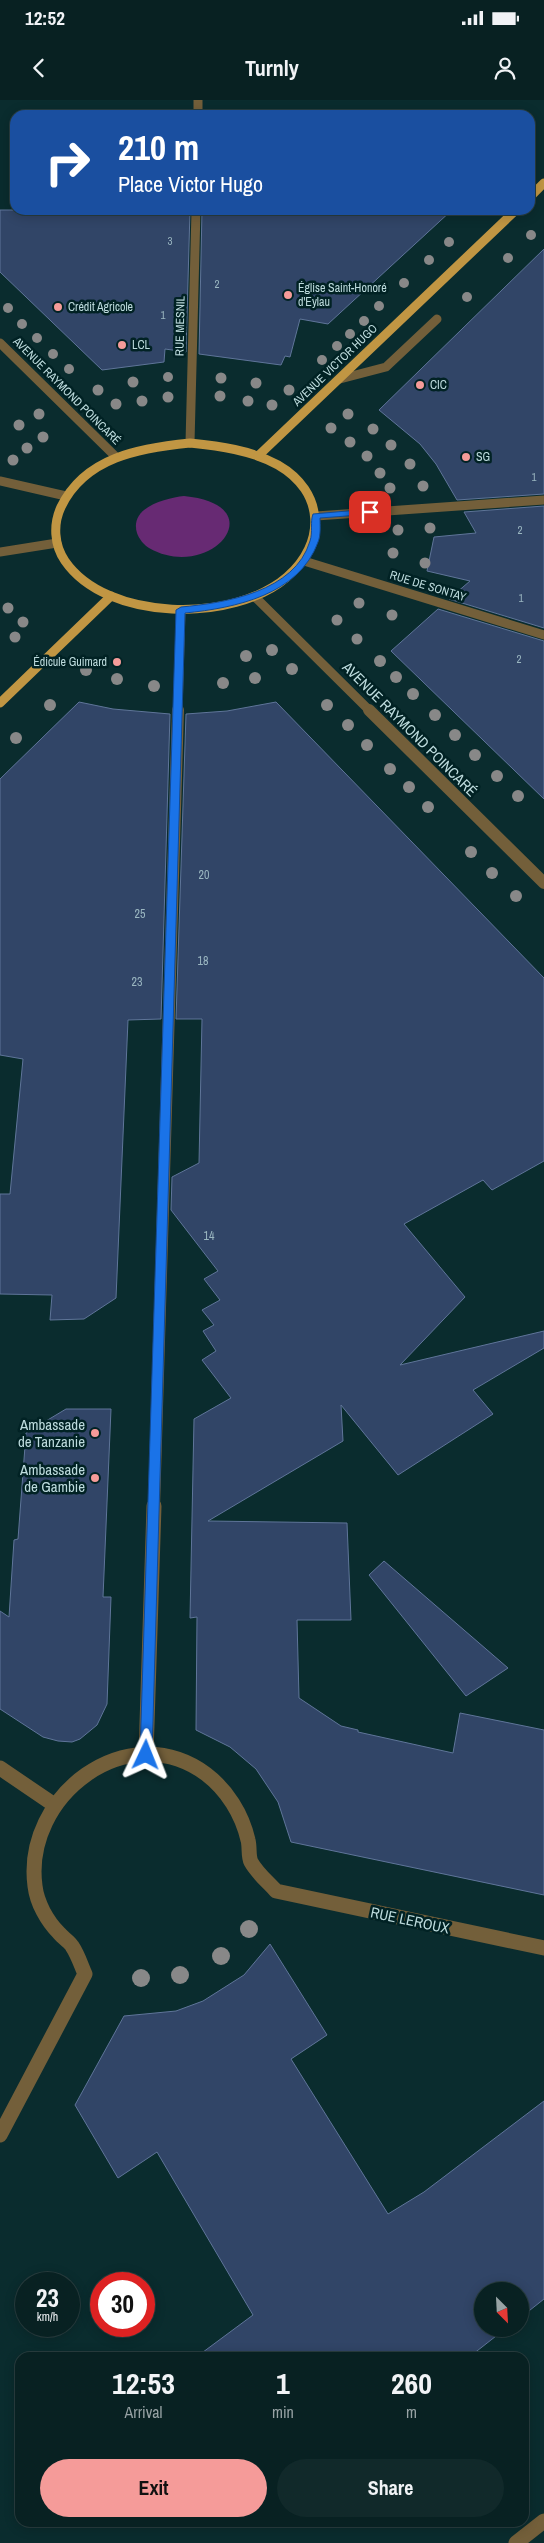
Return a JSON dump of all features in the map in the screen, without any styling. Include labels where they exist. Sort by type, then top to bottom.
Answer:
[{"type":"main road","points":[[535,192],[544,183]]},
{"type":"main road","name":"AVENUE VICTOR HUGO","points":[[258,456],[511,215]]},
{"type":"main road","points":[[190,443],[226,447],[258,456],[296,480],[310,497],[316,516],[314,540],[304,561],[286,579],[256,596],[218,607],[181,610],[144,606],[111,596],[94,587],[78,575],[65,560],[57,543],[56,520],[66,496],[84,475],[116,457],[152,446],[190,443]]},
{"type":"main road","points":[[0,703],[111,596]]},
{"type":"street","name":"RUE MESNIL","points":[[190,443],[196,215]]},
{"type":"street","points":[[340,379],[386,367],[437,319]]},
{"type":"street","name":"AVENUE RAYMOND POINCARÉ","points":[[0,343],[116,457]]},
{"type":"street","points":[[0,481],[66,496]]},
{"type":"street","points":[[316,516],[544,500]]},
{"type":"street","points":[[0,552],[57,543]]},
{"type":"street","name":"RUE DE SONTAY","points":[[304,561],[544,635]]},
{"type":"street","name":"AVENUE RAYMOND POINCARÉ","points":[[256,596],[544,883]]},
{"type":"street","points":[[0,2135],[85,1974],[72,1946],[55,1930],[42,1908],[35,1886],[33,1862],[39,1831],[53,1804],[70,1784],[94,1768],[119,1758],[146,1755],[181,610]]},
{"type":"street","name":"RUE LEROUX","points":[[146,1755],[172,1759],[196,1768],[221,1787],[239,1813],[248,1839],[250,1861],[276,1891],[544,1948]]},
{"type":"street","points":[[0,1768],[53,1804]]},
{"type":"street","points":[[516,2543],[544,2521]]},
{"type":"shaded area","points":[[184,496],[211,502],[226,513],[229,526],[224,538],[211,549],[193,556],[172,556],[147,547],[140,540],[137,533],[136,524],[138,517],[144,510],[159,502]]},
{"type":"building","points":[[0,210],[10,210],[10,215],[190,215],[186,352],[165,349],[164,362],[102,370],[0,272]]},
{"type":"building","name":"Église Saint-Honoré d'Eylau","points":[[202,215],[447,215],[328,324],[300,319],[290,357],[285,356],[281,365],[199,354]]},
{"type":"building","points":[[544,249],[544,494],[457,500],[436,464],[420,444],[379,410]]},
{"type":"building","points":[[544,506],[544,628],[449,599],[470,581],[427,571],[434,537],[476,533],[464,512]]},
{"type":"building","points":[[438,609],[544,641],[544,799],[391,651]]},
{"type":"building","points":[[79,702],[113,709],[170,714],[161,1019],[128,1020],[116,1298],[84,1319],[50,1320],[52,1295],[0,1294],[0,1194],[10,1194],[23,1059],[0,1055],[0,779]]},
{"type":"building","points":[[276,702],[544,978],[544,1161],[492,1190],[483,1180],[404,1224],[465,1297],[400,1365],[544,1331],[544,1348],[473,1390],[493,1414],[398,1475],[341,1405],[343,1441],[208,1521],[347,1523],[351,1620],[297,1620],[299,1698],[341,1726],[358,1730],[358,1732],[453,1753],[460,1713],[544,1730],[544,1895],[291,1842],[278,1802],[256,1769],[230,1747],[196,1730],[197,1617],[190,1618],[194,1419],[231,1398],[202,1360],[216,1351],[203,1331],[214,1325],[202,1310],[220,1300],[204,1279],[218,1271],[171,1210],[172,1177],[199,1163],[202,1019],[176,1019],[186,714],[227,711]]},
{"type":"building","points":[[66,1409],[111,1409],[103,1597],[111,1597],[107,1704],[97,1725],[80,1739],[72,1742],[43,1737],[0,1709],[0,1611],[9,1617],[14,1540],[18,1539],[26,1433]]},
{"type":"building","points":[[384,1561],[508,1668],[466,1696],[369,1575]]},
{"type":"building","points":[[270,1944],[327,2035],[291,2059],[388,2214],[424,2192],[544,2101],[544,2299],[529,2311],[529,2282],[474,2282],[474,2338],[494,2338],[476,2352],[203,2352],[253,2315],[157,2152],[118,2178],[75,2105],[124,2016],[176,2011],[203,2001],[244,1975]]},
{"type":"place","name":"Église Saint-Honoré d'Eylau","points":[[288,295]]},
{"type":"place","name":"Crédit Agricole","points":[[58,307]]},
{"type":"place","name":"LCL","points":[[122,345]]},
{"type":"place","name":"CIC","points":[[420,385]]},
{"type":"place","name":"SG","points":[[466,457]]},
{"type":"place","name":"Édicule Guimard","points":[[117,662]]},
{"type":"place","name":"Ambassade de Tanzanie","points":[[95,1433]]},
{"type":"place","name":"Ambassade de Gambie","points":[[95,1478]]},
{"type":"route","points":[[146,1755],[181,610],[218,607],[256,596],[286,579],[304,561],[314,540],[316,516],[370,512]]}]
